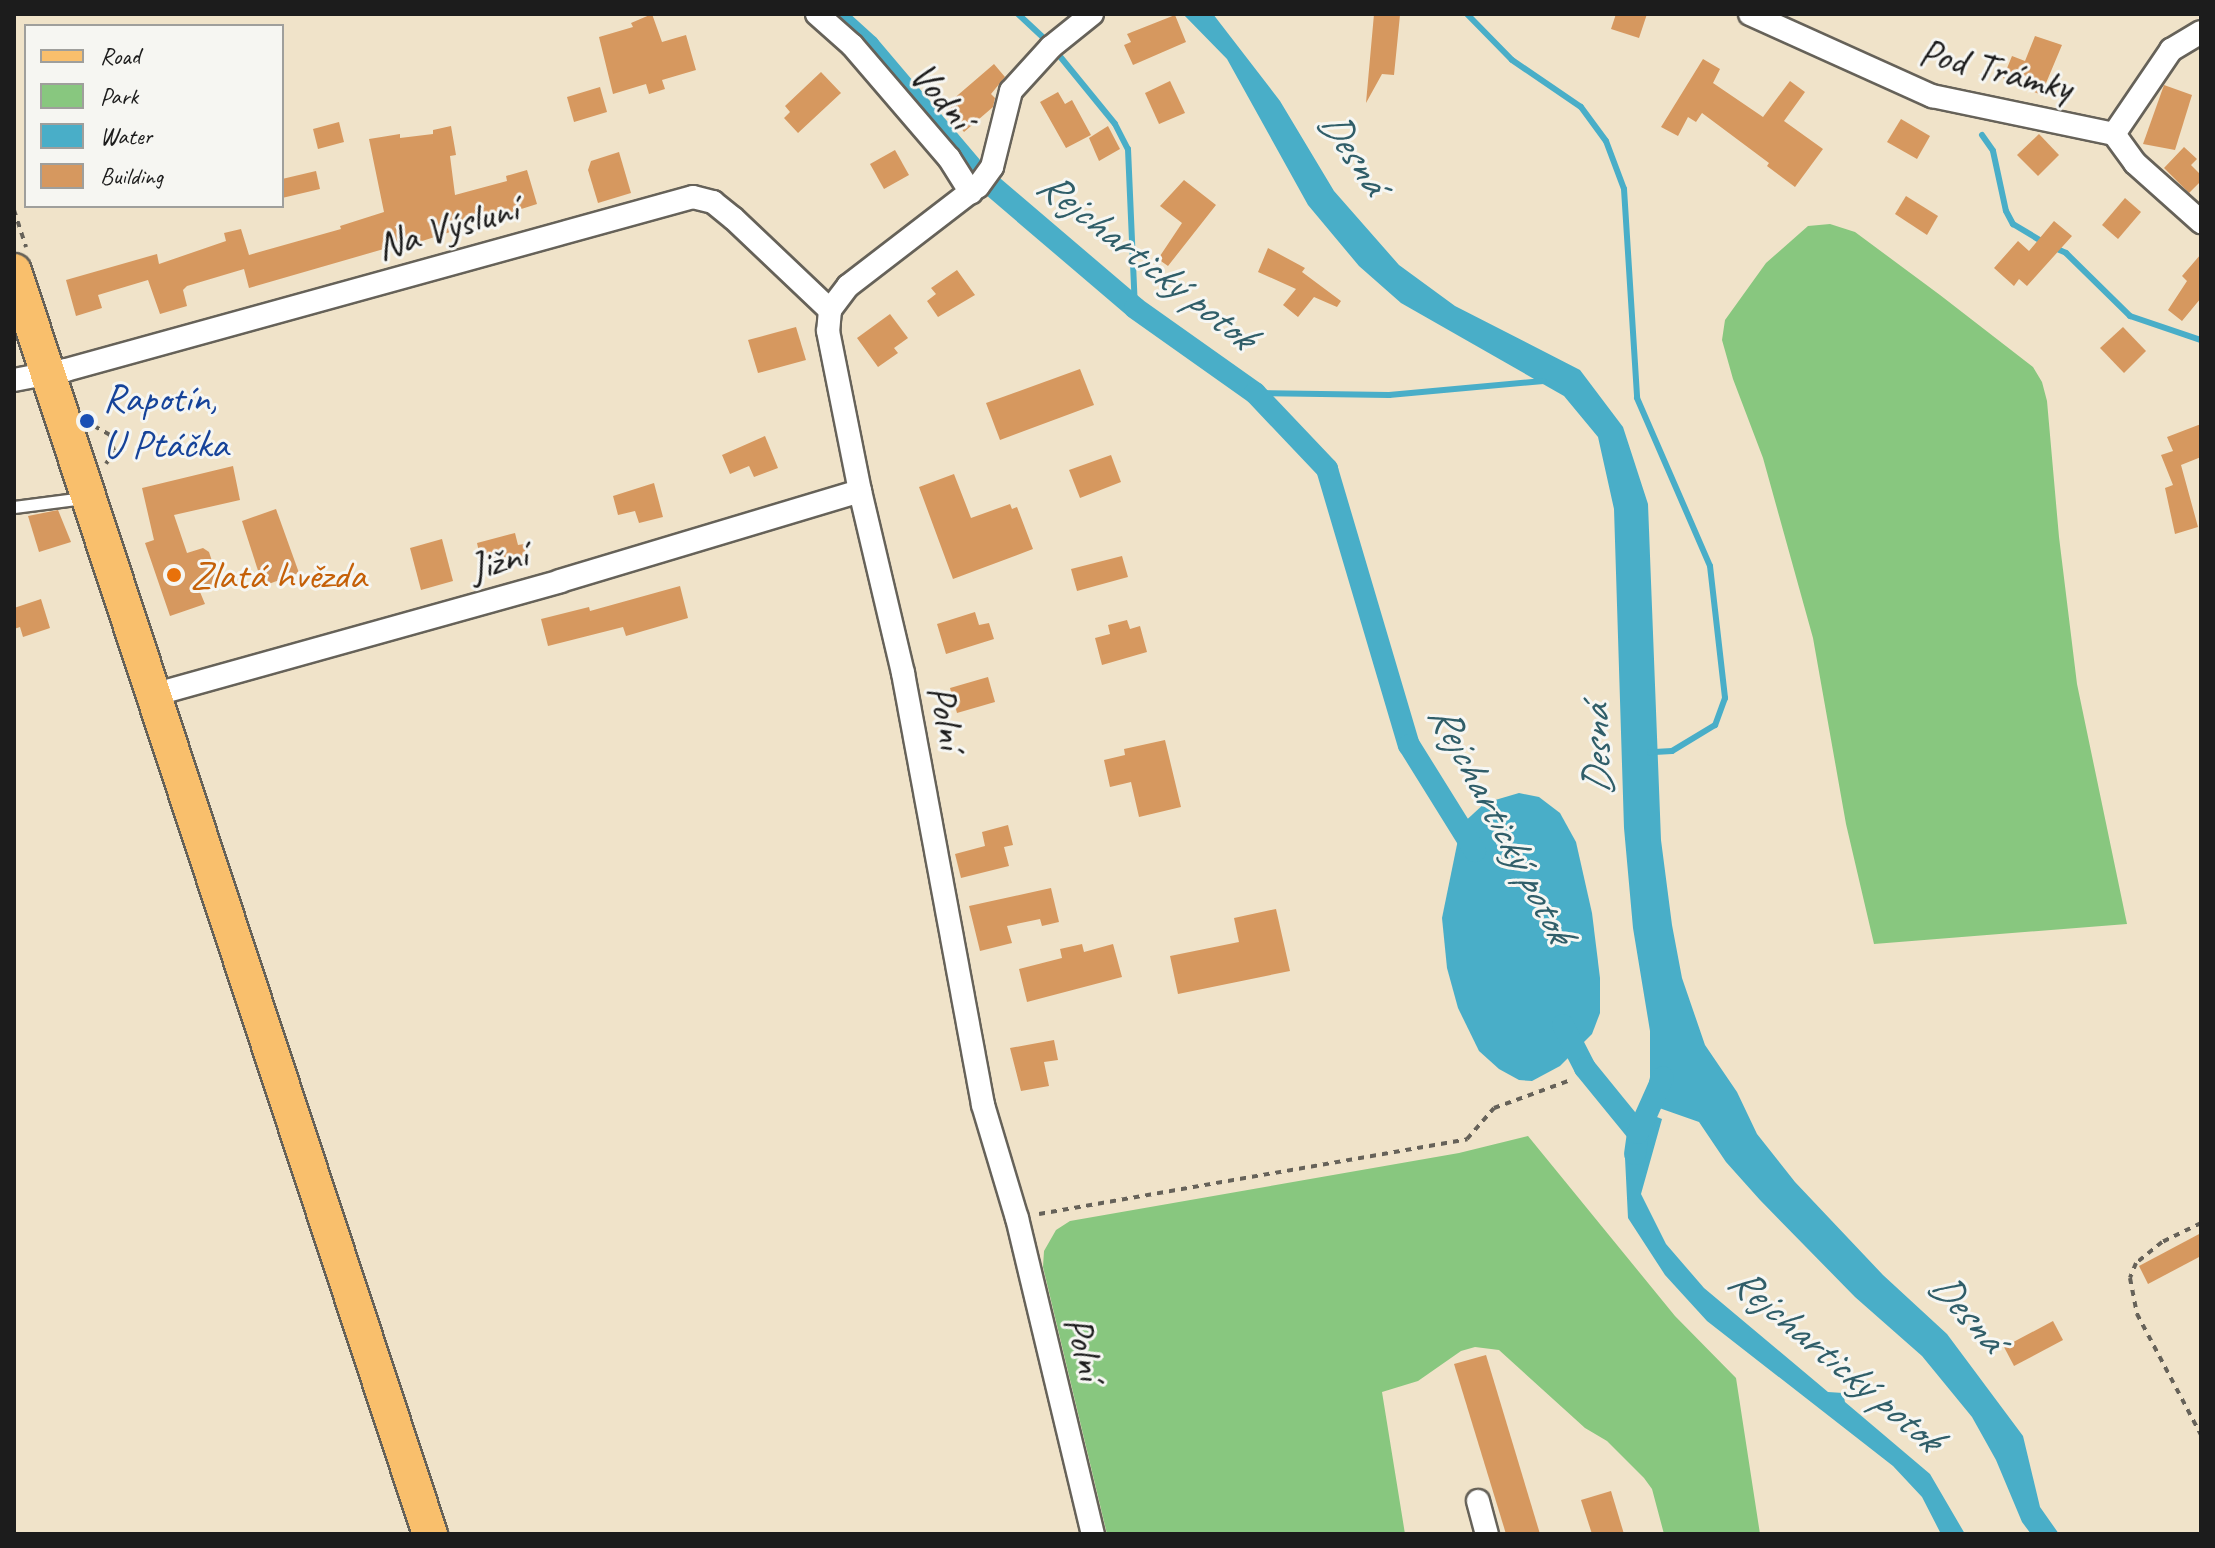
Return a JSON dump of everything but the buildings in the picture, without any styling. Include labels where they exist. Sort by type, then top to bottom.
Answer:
[{"type":"main road","points":[[14,271],[430,1534]]},
{"type":"street","name":"Vodní","points":[[817,14],[852,45],[975,190]]},
{"type":"street","points":[[830,310],[848,286],[975,190],[992,167],[1011,91],[1051,47],[1092,14]]},
{"type":"street","name":"Pod Trámky","points":[[1750,14],[1932,96],[2114,134],[2135,163],[2201,222]]},
{"type":"street","points":[[2114,134],[2171,50],[2201,32]]},
{"type":"street","name":"Na Výsluní","points":[[14,380],[47,374],[693,197],[713,202],[733,218],[830,310]]},
{"type":"street","name":"Polní","points":[[830,310],[828,331],[860,491],[903,673],[983,1105],[1017,1218],[1093,1534]]},
{"type":"street","name":"Jižní","points":[[153,695],[560,581],[860,491]]},
{"type":"street","points":[[1478,1501],[1487,1534]]},
{"type":"lane","points":[[14,507],[88,498]]},
{"type":"path","points":[[1017,1218],[1467,1139],[1494,1108],[1571,1080]]},
{"type":"path","points":[[2201,1223],[2162,1242],[2136,1263],[2130,1278],[2137,1314],[2201,1435]]},
{"type":"green space","points":[[1830,224],[1855,232],[1940,295],[2033,367],[2042,382],[2047,401],[2059,537],[2077,684],[2127,924],[1874,944],[1846,824],[1813,638],[1763,458],[1733,379],[1722,340],[1725,320],[1766,263],[1808,226]]},
{"type":"green space","points":[[1528,1136],[1675,1316],[1736,1378],[1760,1534],[1664,1534],[1652,1489],[1607,1441],[1585,1428],[1499,1350],[1475,1347],[1461,1351],[1418,1381],[1382,1392],[1405,1534],[1107,1534],[1043,1267],[1044,1251],[1056,1230],[1070,1221],[1459,1153]]},
{"type":"water","points":[[1183,14],[1213,14],[1280,101],[1334,191],[1399,265],[1455,306],[1580,370],[1623,427],[1648,504],[1661,840],[1672,925],[1682,978],[1705,1045],[1737,1092],[1757,1134],[1795,1182],[1883,1275],[1947,1334],[2023,1436],[2040,1507],[2059,1534],[2031,1534],[2022,1522],[1996,1460],[1972,1417],[1922,1356],[1855,1297],[1760,1200],[1726,1162],[1699,1122],[1645,1103],[1650,1077],[1650,1031],[1633,928],[1624,828],[1614,509],[1598,437],[1564,396],[1401,303],[1359,266],[1308,205],[1227,59]]},
{"type":"water","points":[[1519,793],[1539,797],[1560,813],[1576,842],[1592,913],[1600,978],[1600,1013],[1592,1034],[1560,1066],[1532,1081],[1519,1080],[1499,1069],[1479,1051],[1458,1008],[1447,968],[1442,918],[1461,825],[1485,803]]},
{"type":"water","points":[[1639,1110],[1662,1119],[1641,1194],[1666,1244],[1704,1288],[1828,1392],[1843,1393],[1845,1402],[1930,1474],[1965,1534],[1941,1534],[1922,1497],[1893,1466],[1707,1321],[1665,1275],[1628,1218],[1625,1158]]},
{"type":"waterway","name":"Rejchartický potok","points":[[834,14],[869,46],[976,172],[1135,308],[1255,393],[1327,469],[1409,745],[1475,851]]},
{"type":"waterway","points":[[1018,14],[1045,39]]},
{"type":"waterway","points":[[1467,14],[1512,60],[1581,107],[1606,141],[1624,189],[1637,398],[1710,566],[1725,698],[1715,725],[1672,751],[1650,752]]},
{"type":"waterway","points":[[1058,54],[1115,124],[1128,149],[1135,308]]},
{"type":"waterway","points":[[1982,135],[1993,151],[2006,211],[2013,224],[2045,243]]},
{"type":"waterway","points":[[2055,248],[2066,253],[2130,316],[2201,340]]},
{"type":"waterway","points":[[1255,393],[1389,395],[1543,381]]},
{"type":"waterway","name":"Rejchartický potok","points":[[1563,1025],[1585,1068],[1638,1133],[1635,1154]]},
{"type":"waterway","points":[[1638,1133],[1663,1077]]},
{"type":"place","name":"Rapotín, U Ptáčka","points":[[87,421]]},
{"type":"place","name":"Zlatá hvězda","points":[[174,575]]},
{"type":"water label","name":"Desná","points":[[1353,152]]},
{"type":"water label","name":"Desná","points":[[1597,751]]},
{"type":"water label","name":"Desná","points":[[1967,1312]]}]
